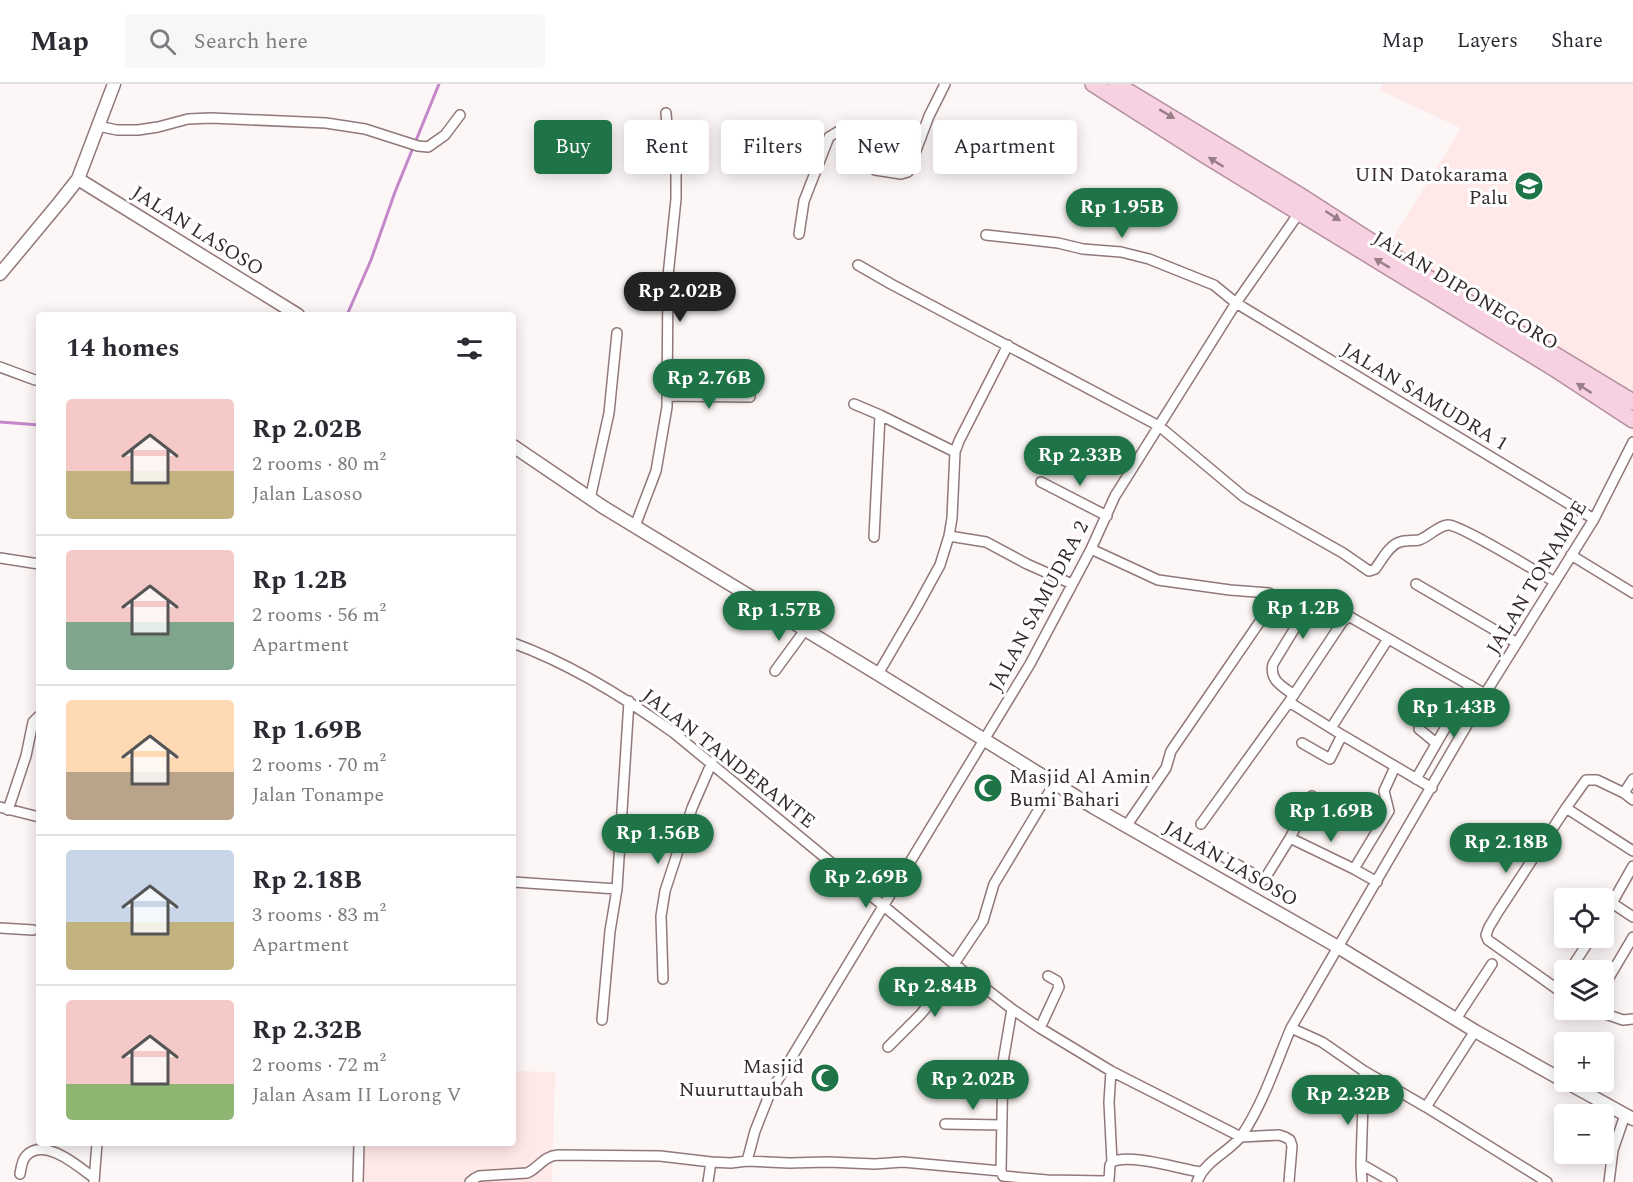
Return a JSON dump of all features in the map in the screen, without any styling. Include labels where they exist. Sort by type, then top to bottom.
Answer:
[{"type":"highway","name":"JALAN DIPONEGORO","points":[[1093,84],[1552,367],[1633,420]]},
{"type":"highway","name":"JALAN DIPONEGORO","points":[[1116,84],[1633,402]]},
{"type":"street","points":[[0,274],[78,179],[114,84]]},
{"type":"street","points":[[921,138],[945,84]]},
{"type":"street","points":[[635,526],[656,471],[665,427],[668,276],[676,189],[676,158],[668,138],[666,113]]},
{"type":"street","points":[[98,126],[117,130],[138,130],[188,119],[211,118],[326,123],[365,129],[428,147],[445,135],[460,115]]},
{"type":"street","points":[[799,234],[804,201],[829,137],[836,133]]},
{"type":"street","name":"JALAN LASOSO","points":[[78,179],[293,312]]},
{"type":"street","name":"JALAN SAMUDRA 2","points":[[747,1161],[755,1131],[770,1093],[1030,664],[1091,549],[1115,496],[1236,303],[1299,213]]},
{"type":"street","name":"JALAN SAMUDRA 1","points":[[986,235],[1121,252],[1149,259],[1214,285],[1236,303],[1594,519]]},
{"type":"street","points":[[858,265],[1159,426],[1244,497],[1343,553],[1369,571],[1375,569],[1398,543],[1418,540],[1444,526],[1451,525],[1555,582]]},
{"type":"street","points":[[590,499],[609,413],[617,333]]},
{"type":"street","points":[[878,674],[940,565],[949,536],[955,452],[1008,345]]},
{"type":"street","points":[[0,367],[35,380]]},
{"type":"street","points":[[667,396],[750,397]]},
{"type":"street","points":[[854,404],[955,452]]},
{"type":"street","points":[[874,537],[880,415]]},
{"type":"street","name":"JALAN TONAMPE","points":[[1199,1177],[1240,1137],[1259,1105],[1292,1028],[1485,694],[1594,519],[1633,442]]},
{"type":"street","name":"JALAN LASOSO","points":[[516,448],[590,499],[1054,784],[1338,947],[1475,1031],[1554,1075]]},
{"type":"street","points":[[1041,482],[1107,516]]},
{"type":"street","points":[[949,536],[986,542],[1072,584]]},
{"type":"street","points":[[1091,549],[1158,580],[1269,593],[1273,596],[1272,604],[1190,722],[1171,751],[1166,768],[1127,825]]},
{"type":"street","points":[[1571,555],[1633,593]]},
{"type":"street","points":[[0,558],[36,564]]},
{"type":"street","points":[[1416,584],[1517,644]]},
{"type":"street","points":[[1432,788],[1331,728],[1292,698],[1272,676],[1273,663],[1312,600],[1318,598],[1485,694]]},
{"type":"street","points":[[1201,824],[1292,698],[1343,621],[1349,616]]},
{"type":"street","points":[[775,671],[805,630]]},
{"type":"street","points":[[1331,728],[1388,639]]},
{"type":"street","name":"JALAN TANDERANTE","points":[[516,644],[552,658],[629,701],[674,733],[883,906],[1012,1009],[1111,1071],[1240,1137]]},
{"type":"street","points":[[1416,779],[1470,685]]},
{"type":"street","points":[[602,1020],[610,931],[617,889],[629,701]]},
{"type":"street","points":[[1428,708],[1420,718],[1419,729],[1436,743]]},
{"type":"street","points":[[36,719],[33,722],[26,756],[4,808],[36,816]]},
{"type":"street","points":[[1302,743],[1330,759],[1342,735]]},
{"type":"street","points":[[663,979],[661,916],[664,891],[692,808],[711,762]]},
{"type":"street","points":[[1354,869],[1389,811],[1384,790],[1395,766]]},
{"type":"street","points":[[1624,793],[1633,779]]},
{"type":"street","points":[[1554,987],[1488,940],[1486,935],[1489,927],[1586,780],[1598,780],[1633,800]]},
{"type":"street","points":[[888,1047],[920,1015],[957,966],[983,921],[994,884],[1054,784]]},
{"type":"street","points":[[1205,846],[1264,880],[1312,796]]},
{"type":"street","points":[[1566,808],[1633,851]]},
{"type":"street","points":[[1290,838],[1377,882]]},
{"type":"street","points":[[1614,899],[1633,866]]},
{"type":"street","points":[[516,882],[617,889]]},
{"type":"street","points":[[1614,904],[1633,917]]},
{"type":"street","points":[[0,928],[33,930]]},
{"type":"street","points":[[1614,969],[1633,937]]},
{"type":"street","points":[[1456,1019],[1492,964]]},
{"type":"street","points":[[1040,1028],[1059,987],[1057,981],[1048,976]]},
{"type":"street","points":[[1012,1009],[1003,1062],[1001,1171],[1003,1176],[1007,1178],[1109,1180],[1112,1162],[1109,1102],[1111,1071]]},
{"type":"street","points":[[1614,1017],[1623,1020],[1633,1018]]},
{"type":"street","points":[[1292,1028],[1322,1042],[1364,1071],[1547,1182]]},
{"type":"street","points":[[1426,1107],[1475,1031]]},
{"type":"street","points":[[1362,1182],[1364,1071]]},
{"type":"street","name":"JALAN LASOSO","points":[[1585,1092],[1629,1117]]},
{"type":"street","points":[[1609,1182],[1613,1150],[1629,1117]]},
{"type":"street","points":[[945,1124],[1002,1125]]},
{"type":"street","points":[[1240,1137],[1279,1135],[1290,1140],[1292,1146],[1289,1182]]},
{"type":"street","points":[[94,1180],[97,1146]]},
{"type":"street","points":[[358,1182],[359,1146]]},
{"type":"street","points":[[20,1174],[24,1157],[33,1150],[48,1150],[57,1153],[94,1180]]},
{"type":"street","points":[[470,1182],[479,1176],[527,1173],[546,1158],[558,1155],[660,1156],[731,1163],[747,1161],[875,1164],[903,1162],[1001,1171]]},
{"type":"street","points":[[1112,1162],[1120,1159],[1169,1165],[1199,1177]]},
{"type":"street","points":[[708,1182],[711,1162]]},
{"type":"street","points":[[1361,1164],[1392,1182]]},
{"type":"shaded area","name":"UIN Datokarama Palu","points":[[1383,84],[1633,84],[1633,394],[1389,245],[1461,128],[1379,90]]},
{"type":"shaded area","points":[[516,1071],[555,1072],[552,1182],[352,1182],[354,1146],[516,1146]]},
{"type":"waterway","points":[[348,312],[371,260],[395,192],[439,84]]},
{"type":"waterway","points":[[0,422],[36,425]]},
{"type":"place","name":"UIN Datokarama Palu","points":[[1529,186]]},
{"type":"place","name":"Masjid Al Amin Bumi Bahari","points":[[988,788]]},
{"type":"place","name":"Masjid Nuuruttaubah","points":[[825,1078]]}]
